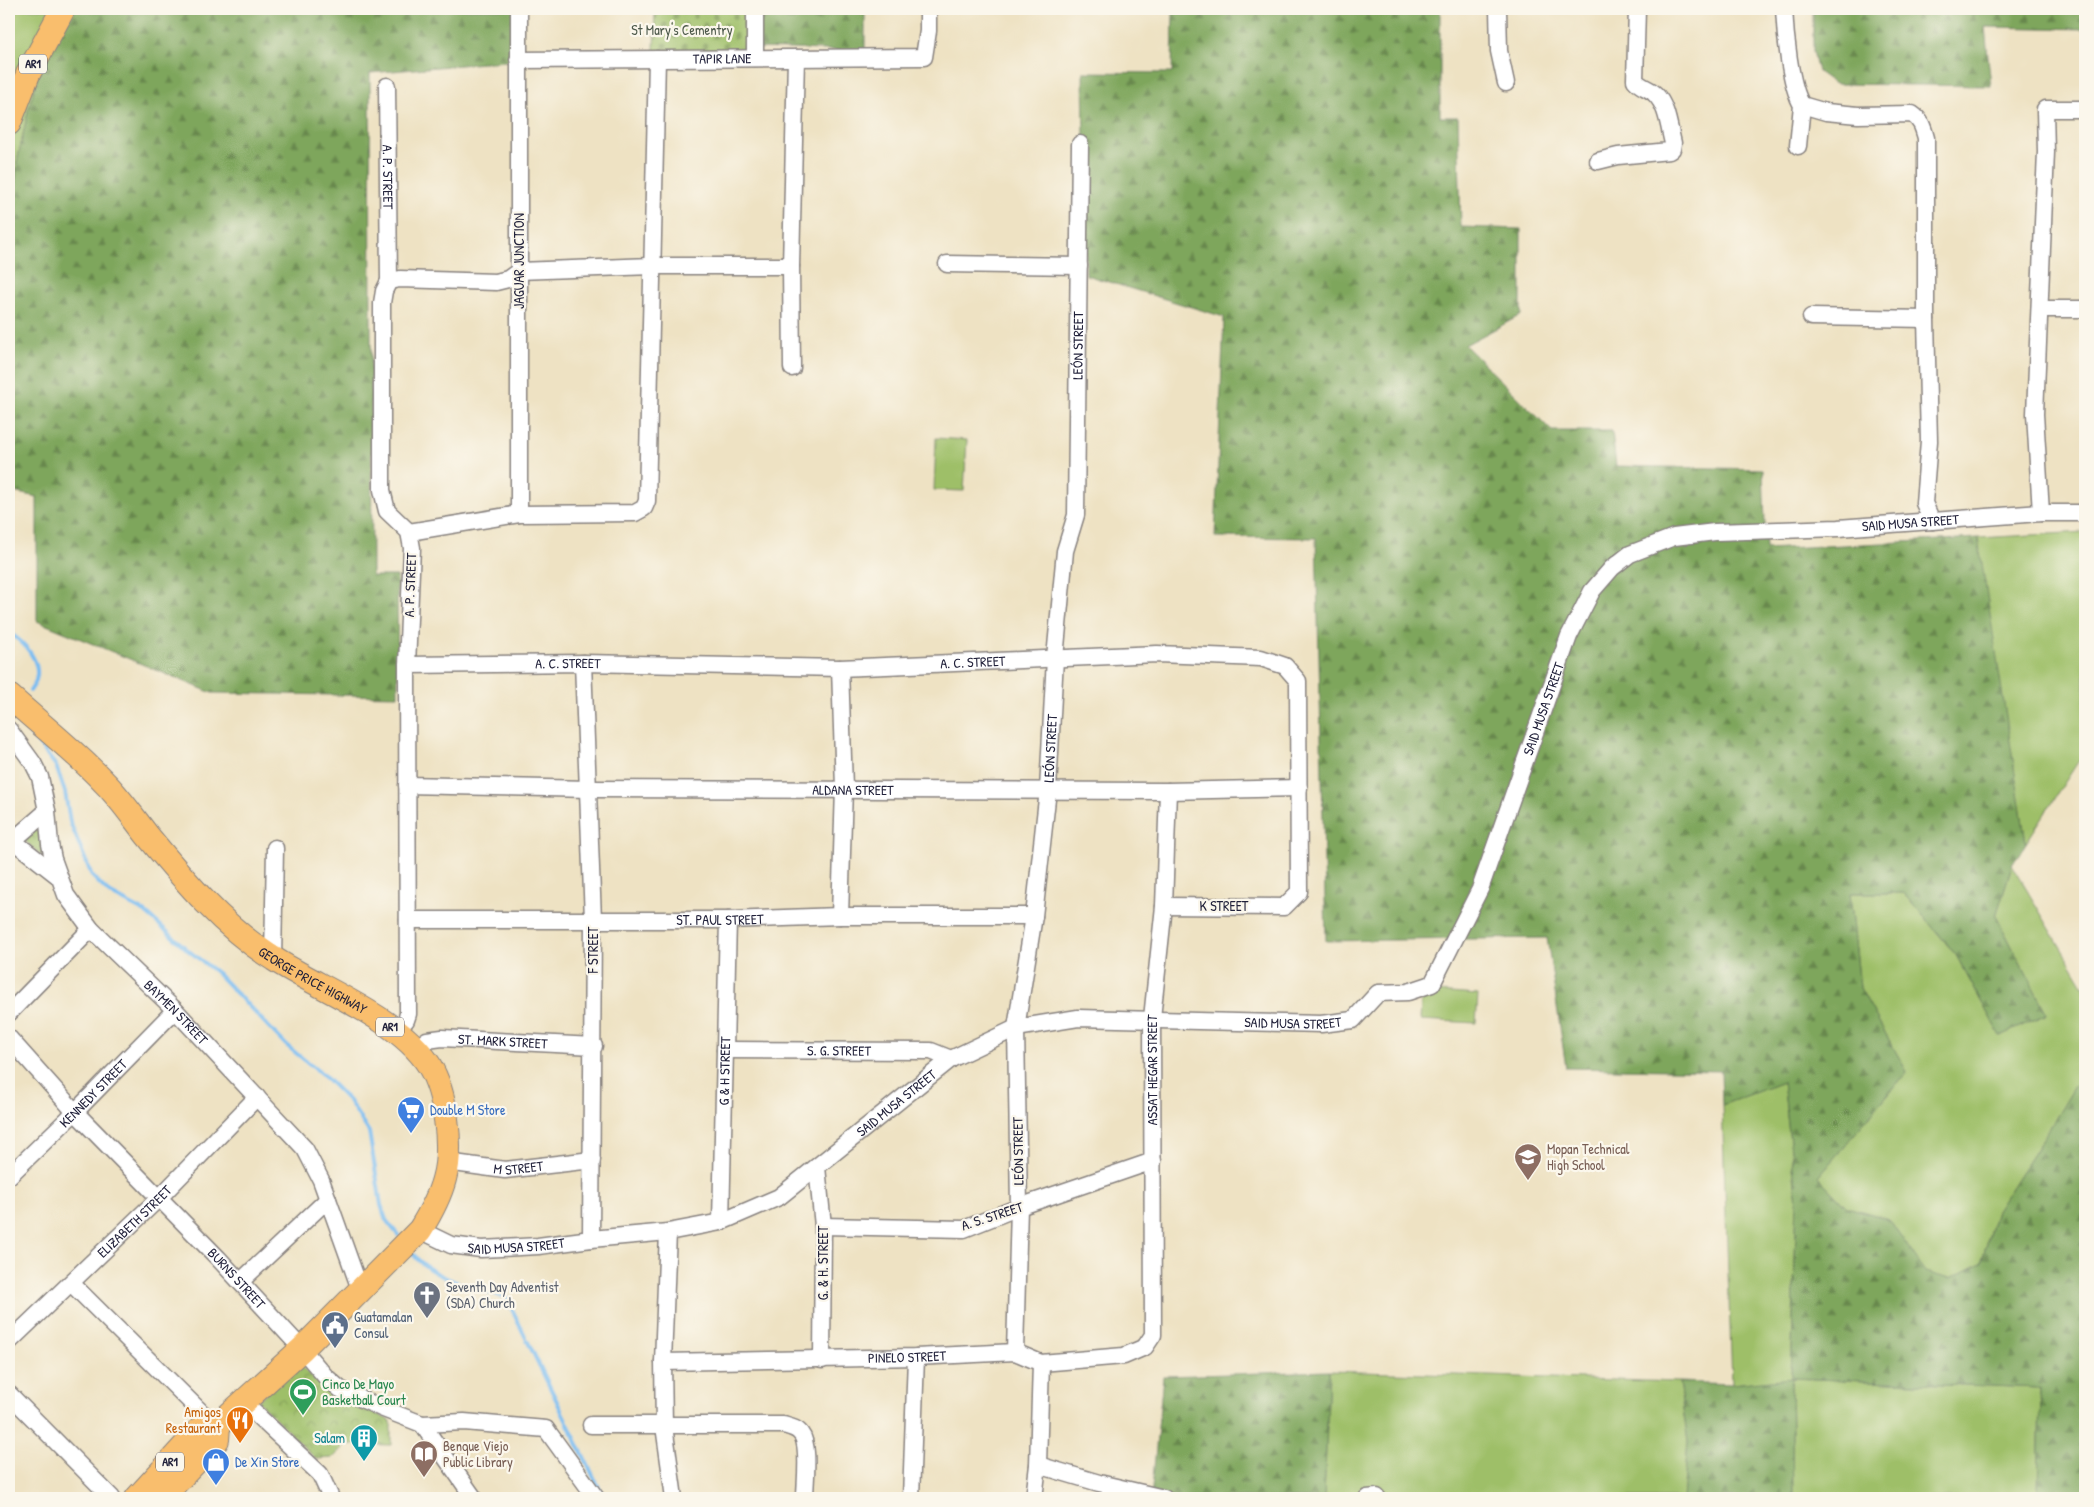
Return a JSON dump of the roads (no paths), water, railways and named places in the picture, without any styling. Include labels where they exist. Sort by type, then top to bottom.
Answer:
[{"type":"highway","name":"AR1","points":[[9,123],[28,74],[63,9]]},
{"type":"highway","name":"GEORGE PRICE HIGHWAY","points":[[9,696],[104,782],[168,860],[233,930],[273,959],[395,1031],[430,1066],[441,1095],[446,1124],[447,1162],[445,1178],[434,1206],[420,1230],[302,1349],[218,1425]]},
{"type":"highway","name":"AR1","points":[[136,1498],[203,1426],[218,1425],[218,1440],[161,1498]]},
{"type":"street","name":"JAGUAR JUNCTION","points":[[519,9],[519,514]]},
{"type":"street","points":[[755,9],[755,58]]},
{"type":"street","name":"TAPIR LANE","points":[[518,60],[924,57],[928,32],[928,9]]},
{"type":"street","points":[[1498,9],[1498,51],[1506,83]]},
{"type":"street","points":[[1598,161],[1623,155],[1669,151],[1672,149],[1673,143],[1662,103],[1652,91],[1637,84],[1635,80],[1637,9]]},
{"type":"street","points":[[1784,9],[1793,81],[1797,97],[1802,105],[1798,146]]},
{"type":"street","points":[[792,368],[791,266],[796,58]]},
{"type":"street","points":[[409,532],[519,514],[635,513],[644,508],[647,501],[658,59]]},
{"type":"street","name":"A. P. STREET","points":[[387,86],[389,281],[384,291],[382,303],[382,490],[387,511],[409,532],[412,548],[407,665],[408,1014],[406,1020],[395,1031]]},
{"type":"street","points":[[1802,105],[1826,112],[1858,115],[1912,114],[1919,119],[1926,138],[1926,319],[1929,441],[1924,503],[1932,521]]},
{"type":"street","points":[[2040,513],[2035,414],[2046,152],[2045,109],[2085,109]]},
{"type":"street","name":"LEÓN STREET","points":[[1015,1352],[1019,1207],[1016,1028],[1034,916],[1048,790],[1055,658],[1065,551],[1076,515],[1080,144]]},
{"type":"street","points":[[947,264],[1079,266]]},
{"type":"street","points":[[389,281],[400,279],[496,282],[508,279],[519,271],[652,266],[791,266]]},
{"type":"street","points":[[2040,309],[2085,309]]},
{"type":"street","points":[[1811,317],[1926,319]]},
{"type":"street","name":"SAID MUSA STREET","points":[[420,1230],[451,1245],[481,1249],[538,1246],[591,1238],[668,1232],[721,1222],[779,1198],[951,1059],[1016,1028],[1078,1018],[1152,1018],[1321,1024],[1353,1020],[1378,993],[1408,992],[1432,984],[1480,889],[1569,636],[1592,591],[1612,568],[1630,554],[1674,537],[1715,532],[1838,528],[2040,513],[2085,513]]},
{"type":"street","name":"A. C. STREET","points":[[407,665],[583,663],[840,668],[1157,654],[1261,658],[1285,666],[1298,681],[1299,892],[1284,907]]},
{"type":"street","name":"F STREET","points":[[583,663],[593,919],[594,1046],[591,1238]]},
{"type":"street","points":[[840,668],[844,788],[840,916]]},
{"type":"street","name":"BAYMEN STREET","points":[[9,730],[40,777],[47,811],[50,844],[58,876],[66,896],[90,928],[175,1010],[304,1149],[321,1180],[360,1289]]},
{"type":"street","name":"ALDANA STREET","points":[[407,785],[589,789],[844,788],[1168,791],[1299,788]]},
{"type":"street","name":"ASSAT HEGAR STREET","points":[[1145,1347],[1153,1335],[1152,1018],[1164,906],[1168,791]]},
{"type":"street","points":[[47,811],[10,842],[58,876]]},
{"type":"street","points":[[273,959],[275,848]]},
{"type":"street","name":"K STREET","points":[[1164,906],[1284,907]]},
{"type":"street","name":"ST. PAUL STREET","points":[[408,920],[728,920],[840,916],[1034,916]]},
{"type":"street","name":"G & H STREET","points":[[721,1222],[728,920]]},
{"type":"street","points":[[9,1013],[90,928]]},
{"type":"street","name":"KENNEDY STREET","points":[[9,1176],[175,1010]]},
{"type":"street","name":"BURNS STREET","points":[[9,1038],[75,1112],[240,1282],[325,1376],[340,1389],[422,1424]]},
{"type":"street","name":"ST. MARK STREET","points":[[415,1049],[427,1040],[442,1038],[594,1046]]},
{"type":"street","name":"S. G. STREET","points":[[725,1050],[931,1051],[951,1059]]},
{"type":"street","name":"ELIZABETH STREET","points":[[9,1342],[159,1198],[257,1097]]},
{"type":"street","name":"M STREET","points":[[447,1162],[505,1170],[592,1160]]},
{"type":"street","name":"A. S. STREET","points":[[823,1226],[964,1229],[1019,1207],[1153,1161]]},
{"type":"street","name":"G. & H. STREET","points":[[817,1167],[823,1226],[822,1360]]},
{"type":"street","points":[[240,1282],[328,1199]]},
{"type":"street","points":[[668,1232],[663,1362],[664,1426],[674,1498]]},
{"type":"street","points":[[71,1283],[206,1416],[218,1425]]},
{"type":"street","name":"PINELO STREET","points":[[663,1362],[822,1360],[1015,1352],[1040,1363],[1124,1356],[1145,1347]]},
{"type":"street","points":[[911,1498],[916,1357]]},
{"type":"street","points":[[1034,1498],[1038,1465],[1040,1363]]},
{"type":"street","points":[[9,1394],[112,1498]]},
{"type":"street","points":[[243,1402],[320,1474],[332,1498]]},
{"type":"street","points":[[422,1424],[464,1422],[546,1429],[596,1498]]},
{"type":"street","points":[[422,1424],[474,1498]]},
{"type":"street","points":[[591,1425],[784,1425],[794,1428],[801,1434],[805,1443],[805,1498]]},
{"type":"street","points":[[1038,1465],[1099,1483],[1164,1498]]},
{"type":"waterway","points":[[9,633],[25,646],[34,659],[37,673],[36,680],[30,691]]},
{"type":"waterway","points":[[21,721],[56,766],[65,792],[70,822],[92,876],[109,893],[145,912],[217,973],[286,1045],[323,1075],[349,1101],[369,1132],[381,1205],[386,1220],[398,1235]]},
{"type":"waterway","points":[[412,1253],[431,1270],[455,1282],[506,1297],[604,1498]]},
{"type":"place","name":"Double M Store","points":[[411,1134]]},
{"type":"place","name":"Mopan Technical High School","points":[[1528,1181]]},
{"type":"place","name":"Seventh Day Adventist (SDA) Church","points":[[427,1319]]},
{"type":"place","name":"Guatamalan Consul","points":[[335,1349]]},
{"type":"place","name":"Cinco De Mayo Basketball Court","points":[[303,1416]]},
{"type":"place","name":"Amigos Restaurant","points":[[240,1444]]},
{"type":"place","name":"Salam","points":[[364,1462]]},
{"type":"place","name":"Benque Viejo Public Library","points":[[424,1478]]},
{"type":"place","name":"De Xin Store","points":[[216,1486]]},
{"type":"park label","name":"St Mary's Cementry","points":[[682,30]]}]
